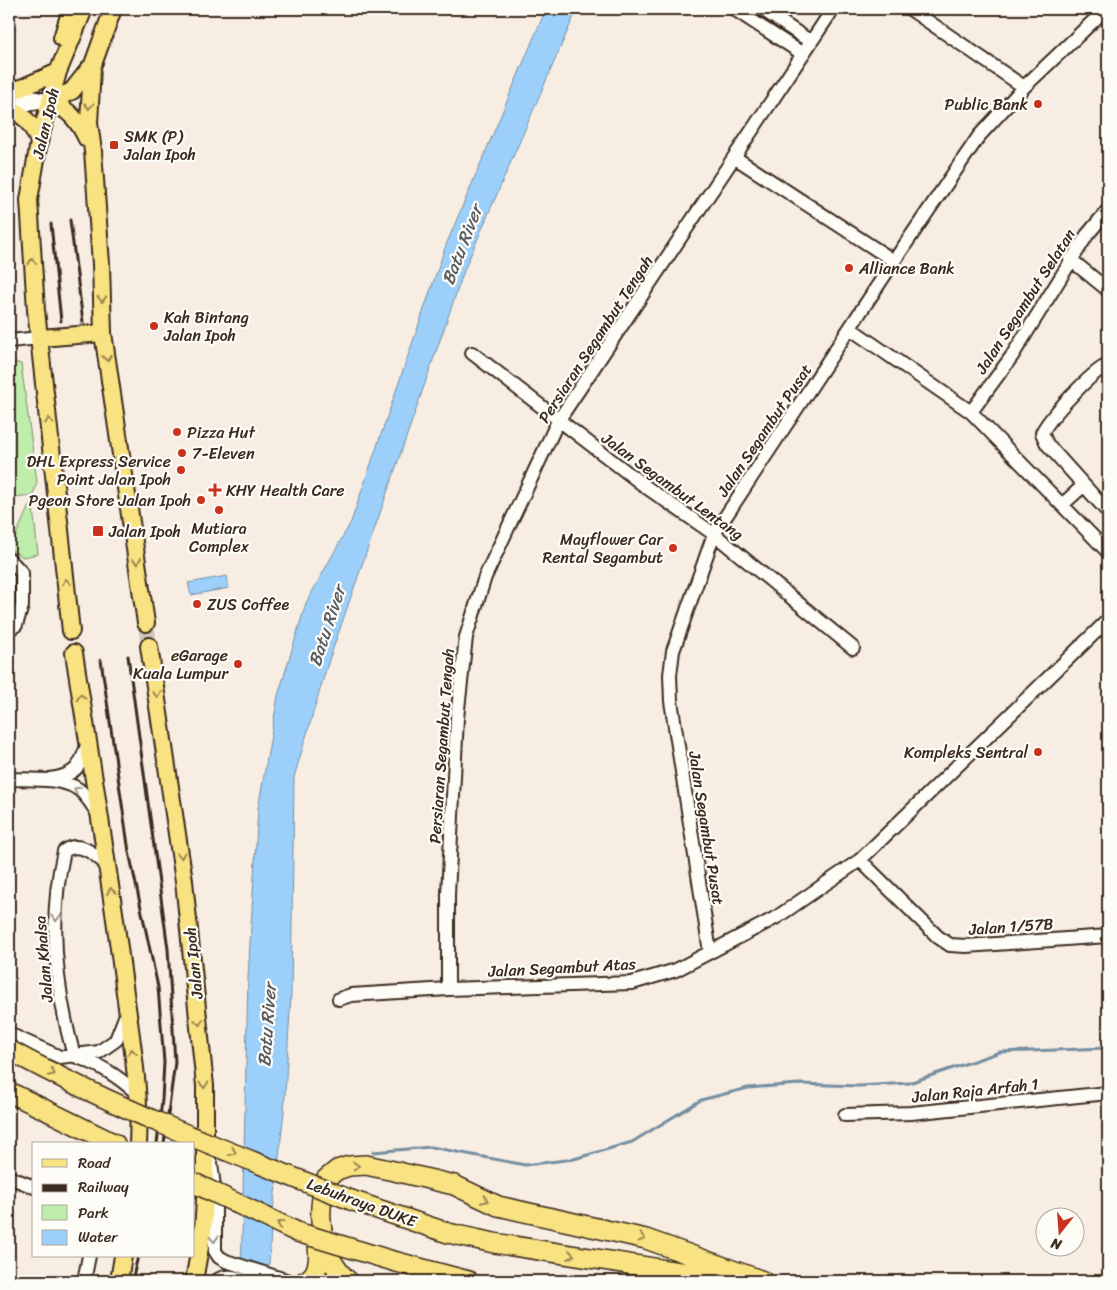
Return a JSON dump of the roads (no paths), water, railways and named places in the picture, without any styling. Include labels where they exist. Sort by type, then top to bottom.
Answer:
[{"type":"highway","name":"Lebuhraya DUKE","points":[[12,1041],[79,1086],[278,1171],[351,1200],[448,1233],[494,1244],[737,1281]]},
{"type":"highway","points":[[9,1092],[111,1142]]},
{"type":"highway","points":[[305,1281],[313,1276],[317,1267],[319,1251],[313,1214],[319,1188],[326,1179],[343,1168],[366,1165],[440,1182],[464,1190],[498,1206],[646,1239],[763,1281]]},
{"type":"highway","points":[[326,1179],[319,1213],[321,1227],[332,1261],[348,1281]]},
{"type":"highway","points":[[195,1183],[297,1232],[468,1281]]},
{"type":"highway","points":[[332,1261],[352,1281]]},
{"type":"main road","points":[[11,92],[58,72],[60,47],[71,9]]},
{"type":"main road","name":"Jalan Ipoh","points":[[71,630],[40,338],[29,210],[39,142],[50,100],[58,72],[84,9]]},
{"type":"main road","points":[[113,9],[92,66],[89,123],[93,151],[101,264],[103,333],[146,623]]},
{"type":"main road","points":[[50,100],[72,91],[92,66]]},
{"type":"main road","points":[[50,100],[64,107],[78,120],[93,151]]},
{"type":"main road","points":[[10,109],[24,116],[32,125],[39,142]]},
{"type":"main road","points":[[40,338],[103,333]]},
{"type":"main road","name":"Jalan Ipoh","points":[[149,646],[184,881],[202,1049],[206,1121],[203,1230],[194,1281]]},
{"type":"main road","points":[[74,653],[108,866],[137,1092],[138,1142]]},
{"type":"main road","points":[[119,1281],[123,1258]]},
{"type":"street","points":[[734,9],[803,54]]},
{"type":"street","points":[[762,9],[811,42]]},
{"type":"street","name":"Persiaran Segambut Tengah","points":[[448,989],[448,894],[457,718],[466,637],[485,578],[558,421],[833,9]]},
{"type":"street","points":[[910,9],[1024,87]]},
{"type":"street","points":[[1106,9],[1108,13]]},
{"type":"street","name":"Jalan Segambut Pusat","points":[[710,952],[671,701],[670,675],[673,651],[714,534],[979,136],[1024,87],[1106,9]]},
{"type":"street","points":[[11,92],[50,100]]},
{"type":"street","points":[[10,109],[50,100]]},
{"type":"street","points":[[734,157],[894,261]]},
{"type":"street","name":"Jalan Segambut Selatan","points":[[971,412],[1016,348],[1086,235],[1108,210]]},
{"type":"street","points":[[1070,260],[1108,290]]},
{"type":"street","points":[[851,329],[908,366],[971,412],[1108,552]]},
{"type":"street","points":[[9,341],[40,338]]},
{"type":"street","name":"Jalan Segambut Lentang","points":[[472,354],[558,421],[714,534],[853,648]]},
{"type":"street","points":[[1108,365],[1103,367],[1047,422],[1042,433],[1046,444],[1108,512]]},
{"type":"street","points":[[1062,505],[1083,486]]},
{"type":"street","points":[[9,559],[22,573],[22,606],[16,625],[9,629]]},
{"type":"street","name":"Jalan Segambut Atas","points":[[339,999],[352,995],[448,989],[632,983],[676,970],[777,917],[860,860],[1108,620]]},
{"type":"street","points":[[9,779],[40,780],[65,777],[77,770],[88,742]]},
{"type":"street","points":[[40,780],[77,788],[86,796],[101,819]]},
{"type":"street","name":"Jalan Khalsa","points":[[74,1056],[66,1026],[56,951],[55,905],[61,864],[64,852],[70,847],[93,852],[108,866]]},
{"type":"street","name":"Jalan 1/57B","points":[[860,860],[938,937],[950,945],[966,946],[1108,936]]},
{"type":"street","points":[[9,1058],[12,1041],[60,1057],[99,1052],[116,1040],[127,1012]]},
{"type":"street","points":[[74,1056],[107,1069],[137,1092]]},
{"type":"street","name":"Jalan Raja Arfah 1","points":[[845,1115],[911,1113],[1108,1093]]},
{"type":"street","points":[[9,1101],[90,1142]]},
{"type":"street","points":[[206,1121],[215,1194],[215,1251],[226,1261],[289,1281]]},
{"type":"street","points":[[9,1177],[32,1186]]},
{"type":"street","points":[[84,1281],[89,1258]]},
{"type":"street","points":[[219,1279],[250,1281]]},
{"type":"water","name":"Batu River","points":[[546,9],[577,9],[465,268],[328,663],[294,777],[291,994],[284,1111],[271,1230],[268,1281],[241,1281],[248,978],[258,809],[278,696],[306,603],[351,522],[446,245]]},
{"type":"water","points":[[227,576],[229,588],[191,595],[188,583]]},
{"type":"waterway","points":[[373,1152],[431,1147],[525,1165],[574,1159],[632,1142],[701,1100],[748,1088],[799,1084],[859,1086],[909,1083],[1000,1052],[1108,1048]]},
{"type":"tunnel","points":[[146,623],[149,646]]},
{"type":"railway","points":[[70,220],[83,322]]},
{"type":"railway","points":[[51,224],[61,321]]},
{"type":"railway","points":[[128,656],[168,949],[175,1062],[164,1142]]},
{"type":"railway","points":[[101,660],[129,852],[158,987],[164,1062],[157,1142]]},
{"type":"railway","points":[[132,1281],[138,1258]]},
{"type":"place","name":"Public Bank","points":[[1038,104]]},
{"type":"place","name":"SMK (P) Jalan Ipoh","points":[[114,145]]},
{"type":"place","name":"Alliance Bank","points":[[849,268]]},
{"type":"place","name":"Kah Bintang Jalan Ipoh","points":[[154,326]]},
{"type":"place","name":"Pizza Hut","points":[[177,432]]},
{"type":"place","name":"7-Eleven","points":[[182,453]]},
{"type":"place","name":"DHL Express Service Point Jalan Ipoh","points":[[181,470]]},
{"type":"place","name":"KHY Health Care","points":[[215,490]]},
{"type":"place","name":"Pgeon Store Jalan Ipoh","points":[[201,500]]},
{"type":"place","name":"Mutiara Complex","points":[[219,510]]},
{"type":"place","name":"Jalan Ipoh","points":[[98,531]]},
{"type":"place","name":"Mayflower Car Rental Segambut","points":[[673,548]]},
{"type":"place","name":"ZUS Coffee","points":[[197,604]]},
{"type":"place","name":"eGarage Kuala Lumpur","points":[[238,664]]},
{"type":"place","name":"Kompleks Sentral","points":[[1038,752]]}]
